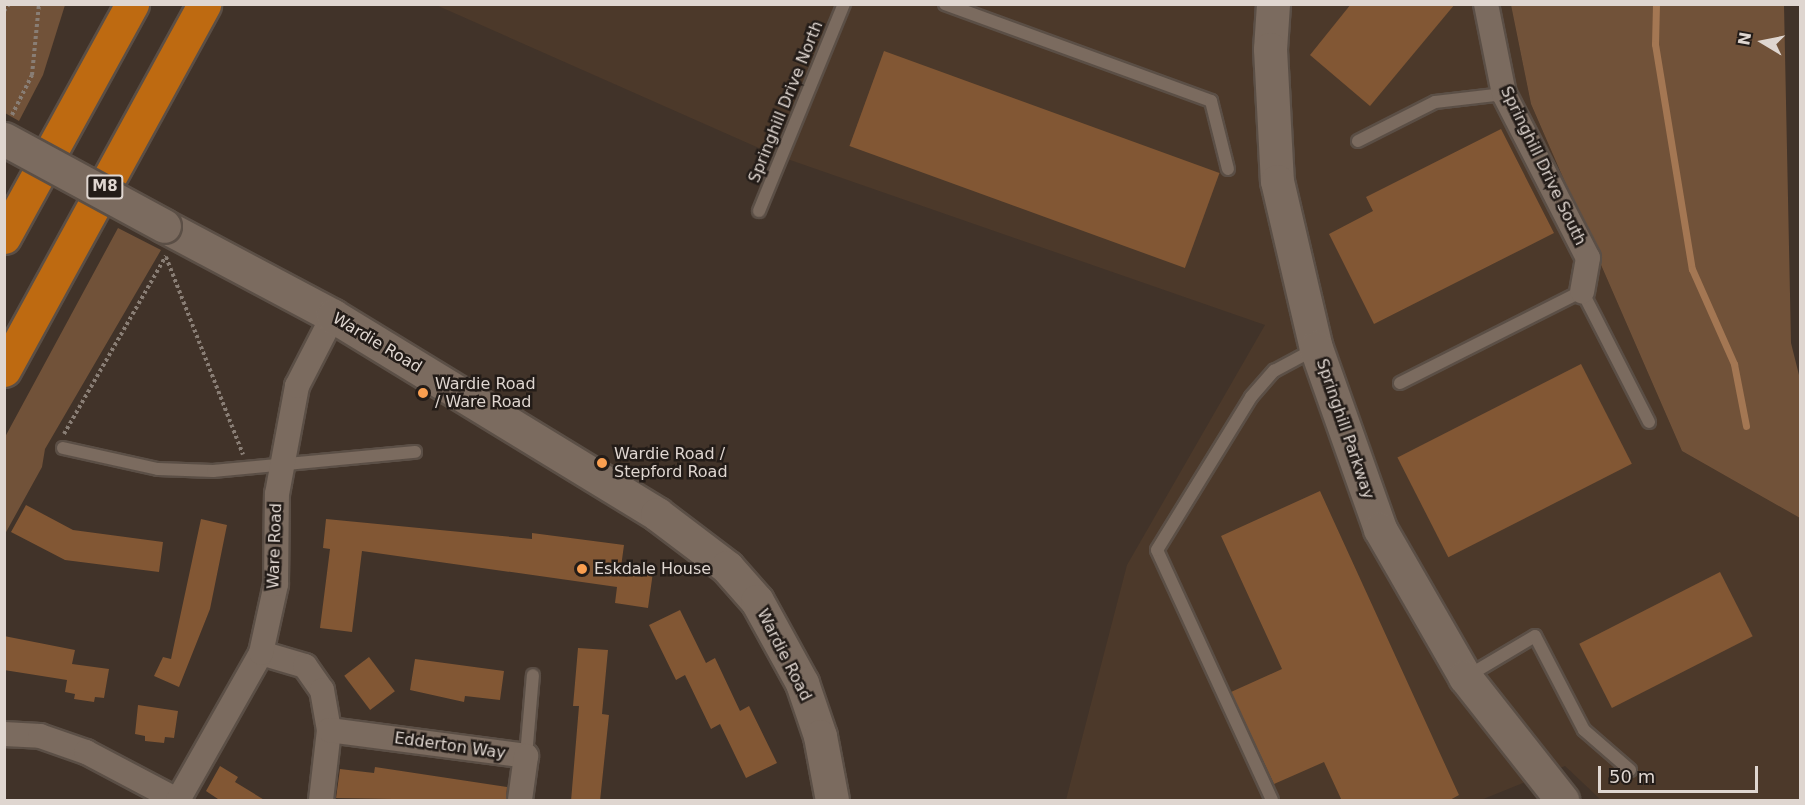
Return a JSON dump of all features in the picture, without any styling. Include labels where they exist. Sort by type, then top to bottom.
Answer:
[{"type":"highway","points":[[4,237],[132,4]]},
{"type":"highway","name":"M8","points":[[4,370],[204,4]]},
{"type":"street","name":"Springhill Parkway","points":[[1273,4],[1270,49],[1277,181],[1316,348],[1380,530],[1465,677],[1562,801]]},
{"type":"street","name":"Springhill Drive South","points":[[1486,4],[1504,94],[1588,258],[1582,291]]},
{"type":"street","name":"Wardie Road","points":[[7,130],[169,239],[333,316],[657,514],[728,567],[757,601],[802,683],[820,736],[832,801]]},
{"type":"street","name":"Ware Road","points":[[177,801],[261,653],[276,584],[277,494],[297,386],[333,316]]},
{"type":"street","points":[[261,653],[305,666],[322,690],[329,730],[321,801]]},
{"type":"street","name":"Edderton Way","points":[[329,730],[526,756],[520,801]]},
{"type":"street","points":[[4,734],[40,736],[86,752],[177,801]]},
{"type":"lane","name":"Springhill Drive North","points":[[759,212],[844,4]]},
{"type":"lane","points":[[945,4],[1211,100],[1228,169]]},
{"type":"lane","points":[[1358,141],[1435,102],[1504,94]]},
{"type":"lane","points":[[1400,383],[1582,291],[1649,422]]},
{"type":"lane","points":[[1272,801],[1157,550],[1251,397],[1274,371],[1316,348]]},
{"type":"lane","points":[[63,448],[159,469],[283,467],[415,452]]},
{"type":"lane","points":[[1465,677],[1535,636],[1584,730],[1630,770]]},
{"type":"lane","points":[[526,756],[533,675]]},
{"type":"path","points":[[4,11],[9,4]]},
{"type":"path","points":[[7,130],[32,75],[39,4]]},
{"type":"path","points":[[63,448],[58,444],[169,239]]},
{"type":"path","points":[[169,239],[248,469]]},
{"type":"shaded area","points":[[4,5],[65,5],[43,75],[19,121],[5,113]]},
{"type":"shaded area","points":[[436,5],[1511,5],[1531,104],[1682,451],[1800,518],[1800,800],[1601,800],[1565,766],[1481,800],[1066,800],[1127,565],[1265,325],[770,153]]},
{"type":"shaded area","points":[[1511,5],[1784,5],[1791,343],[1800,379],[1800,518],[1682,451],[1531,104]]},
{"type":"shaded area","points":[[118,228],[161,250],[45,449],[42,467],[5,534],[5,437]]},
{"type":"building","points":[[1351,4],[1455,4],[1370,106],[1310,55]]},
{"type":"building","points":[[884,51],[1219,173],[1185,268],[849,146]]},
{"type":"building","points":[[1501,129],[1554,233],[1374,324],[1329,234],[1373,211],[1366,197]]},
{"type":"building","points":[[1581,364],[1632,464],[1448,557],[1397,458]]},
{"type":"building","points":[[1320,491],[1459,795],[1448,801],[1342,801],[1324,762],[1274,784],[1231,692],[1282,669],[1221,536]]},
{"type":"building","points":[[26,505],[73,530],[163,542],[159,572],[65,560],[11,532]]},
{"type":"building","points":[[201,519],[227,525],[210,609],[179,687],[154,676],[163,657],[171,659]]},
{"type":"building","points":[[326,519],[532,539],[532,533],[624,545],[621,567],[653,572],[648,608],[615,603],[617,587],[362,551],[352,632],[320,628],[330,549],[323,548]]},
{"type":"building","points":[[1720,572],[1753,636],[1612,708],[1579,644]]},
{"type":"building","points":[[680,610],[706,663],[715,658],[740,711],[749,706],[777,763],[746,778],[720,724],[711,729],[685,675],[676,680],[649,625]]},
{"type":"building","points":[[4,636],[75,650],[72,664],[109,669],[104,698],[95,697],[94,702],[74,699],[75,694],[65,692],[67,680],[4,670]]},
{"type":"building","points":[[578,648],[608,650],[602,714],[609,715],[600,801],[571,801],[579,706],[573,706]]},
{"type":"building","points":[[369,657],[395,691],[370,710],[344,676]]},
{"type":"building","points":[[415,659],[504,671],[500,700],[465,696],[464,702],[410,690]]},
{"type":"building","points":[[138,705],[178,711],[174,738],[165,737],[164,743],[145,741],[145,736],[135,734]]},
{"type":"building","points":[[220,766],[238,777],[235,782],[266,801],[221,801],[206,791]]},
{"type":"building","points":[[375,767],[507,787],[506,801],[336,798],[340,769],[374,773]]},
{"type":"waterway","points":[[1656,4],[1655,44],[1692,269],[1734,364],[1746,426]]},
{"type":"place","name":"Wardie Road / Ware Road","points":[[423,393]]},
{"type":"place","name":"Wardie Road / Stepford Road","points":[[602,463]]},
{"type":"place","name":"Eskdale House","points":[[582,569]]}]
